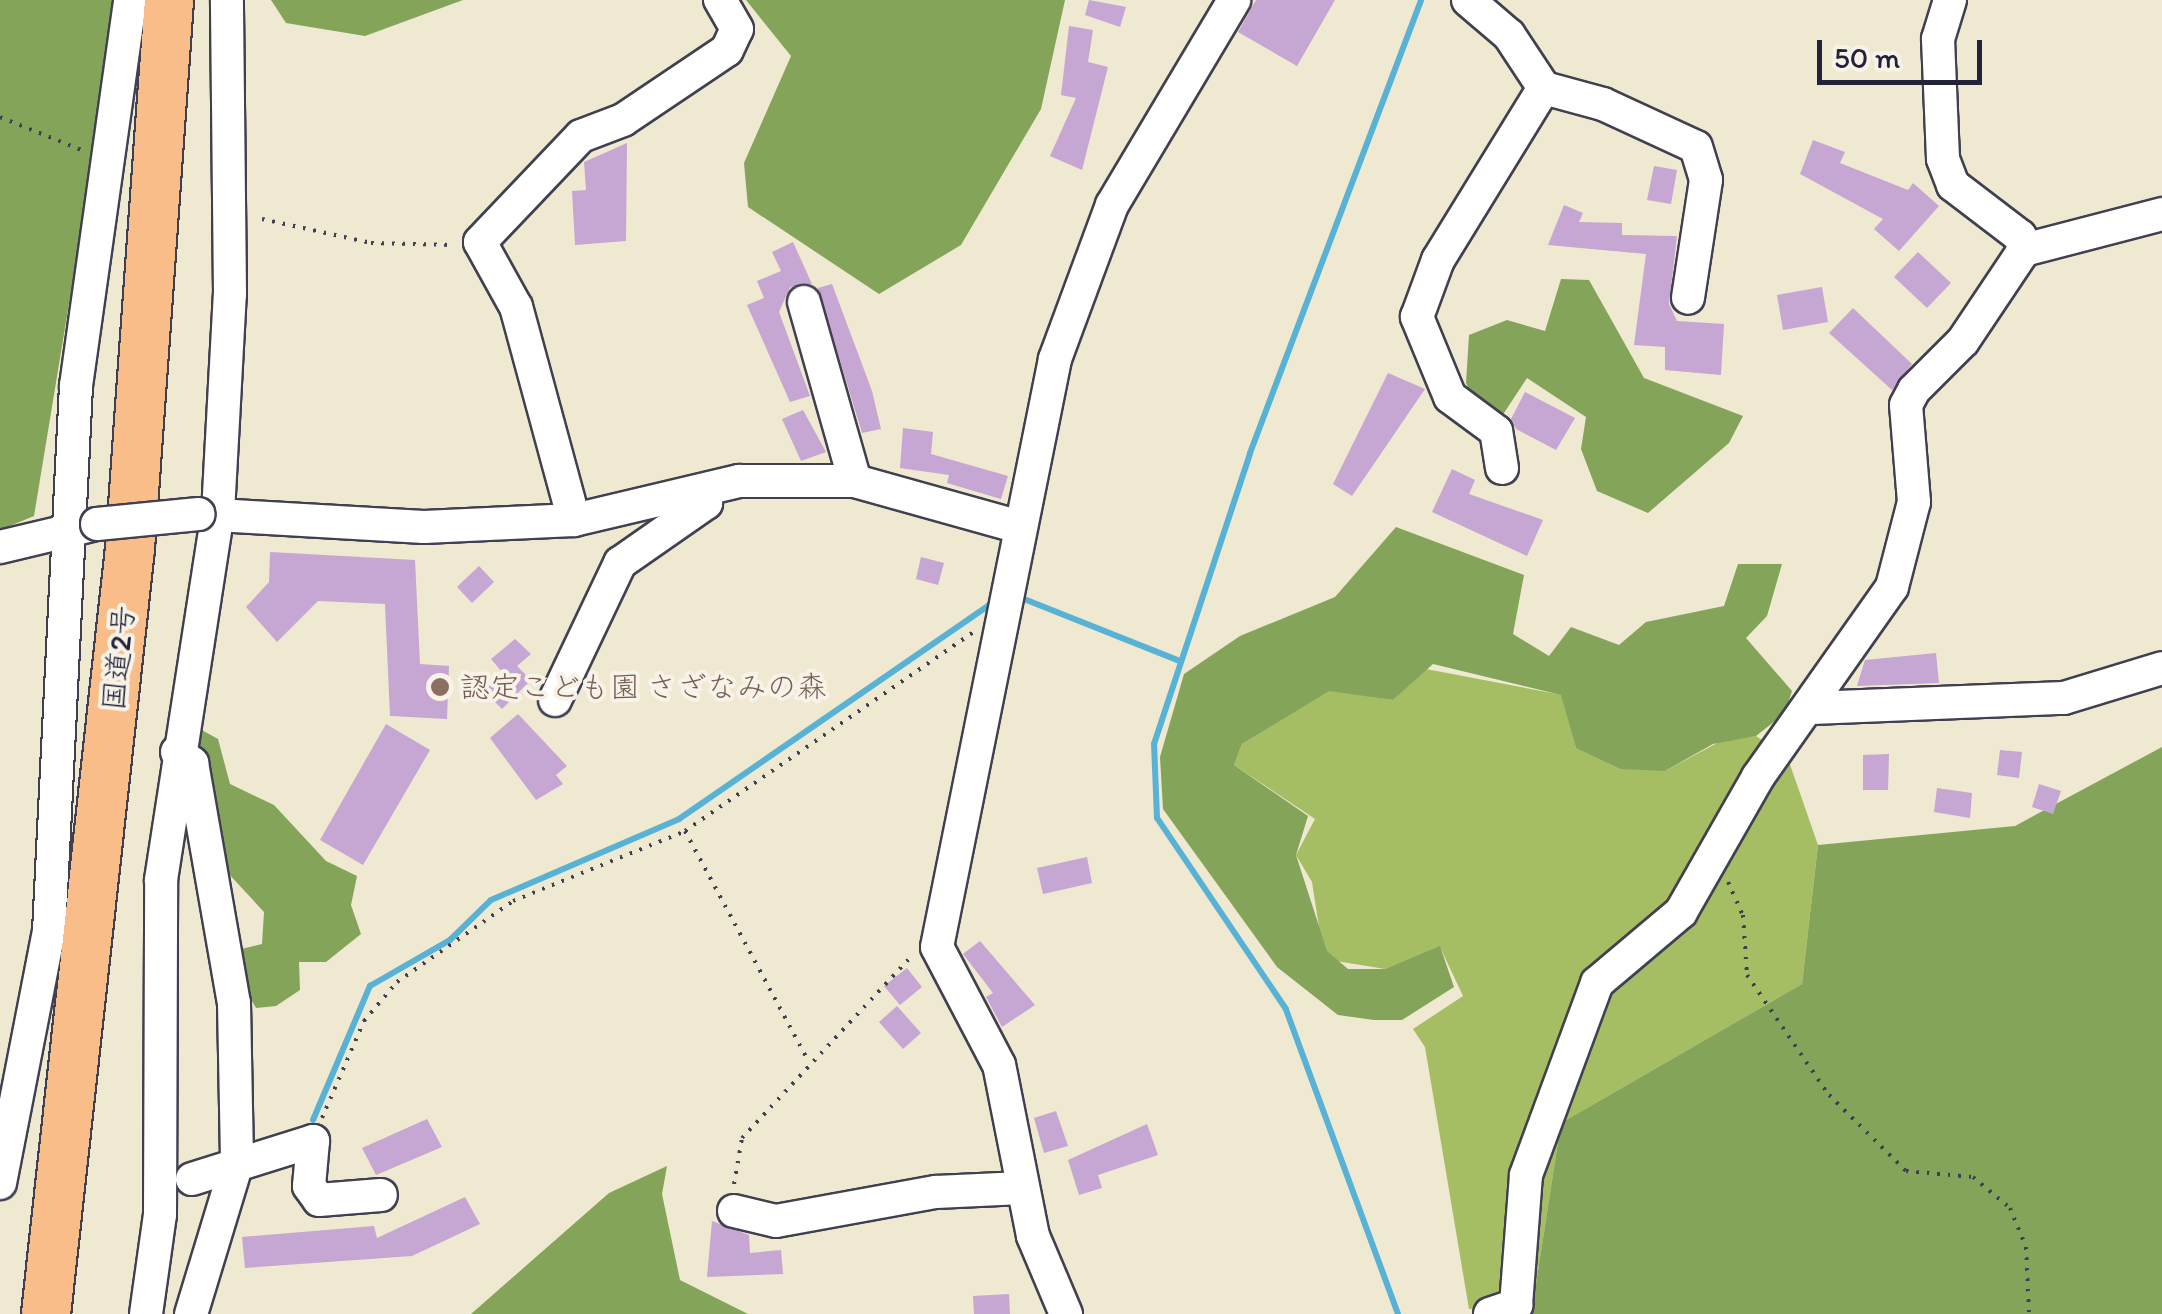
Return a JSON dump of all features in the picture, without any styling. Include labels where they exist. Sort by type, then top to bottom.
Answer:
[{"type":"highway","name":"国道2号","points":[[46,1314],[61,1218],[130,548],[169,0]]},
{"type":"highway","points":[[58,1314],[61,1218]]},
{"type":"street","points":[[0,1183],[49,932],[85,526],[91,240],[130,0]]},
{"type":"street","points":[[146,1314],[160,1214],[161,880],[208,514],[230,294],[227,0]]},
{"type":"street","points":[[574,520],[516,307],[480,242],[581,136],[623,120],[727,50],[738,29],[720,0]]},
{"type":"street","points":[[1066,1314],[1022,1188],[999,1065],[937,947],[1006,619],[1020,527],[1055,358],[1112,205],[1234,0]]},
{"type":"street","points":[[1468,0],[1510,35],[1544,88],[1604,104],[1696,147],[1706,180],[1688,298]]},
{"type":"street","points":[[1950,0],[1938,39],[1943,160],[1953,185],[2020,236],[2024,250]]},
{"type":"street","points":[[1502,468],[1496,431],[1450,397],[1417,317],[1438,260],[1544,88]]},
{"type":"street","points":[[1490,1314],[1516,1305],[1526,1175],[1597,983],[1681,912],[1718,860],[1758,777],[1812,708],[1892,587],[1914,502],[1906,405],[2024,250],[2162,214]]},
{"type":"street","points":[[804,302],[855,481]]},
{"type":"street","points":[[0,547],[85,526],[208,514],[424,528],[574,520],[738,481],[855,481],[1020,527]]},
{"type":"street","points":[[555,700],[620,563],[706,502],[704,490]]},
{"type":"street","points":[[1812,708],[2064,698],[2162,668]]},
{"type":"street","points":[[177,752],[192,763],[234,1003],[237,1163],[191,1314]]},
{"type":"street","points":[[192,1179],[313,1141],[309,1186],[320,1200],[381,1195]]},
{"type":"street","points":[[734,1212],[776,1221],[936,1192],[1022,1188]]},
{"type":"path","points":[[0,118],[92,155]]},
{"type":"path","points":[[262,219],[404,246],[480,242]]},
{"type":"path","points":[[313,1141],[364,1021],[397,982],[513,901],[685,831],[992,619],[1006,619]]},
{"type":"path","points":[[685,831],[808,1061]]},
{"type":"path","points":[[1718,860],[1742,915],[1747,975],[1789,1043],[1906,1171],[1973,1178],[2010,1208],[2026,1246],[2029,1314]]},
{"type":"path","points":[[734,1212],[742,1138],[878,983],[937,947]]},
{"type":"green space","points":[[0,0],[119,0],[34,516],[0,530]]},
{"type":"green space","points":[[271,0],[463,0],[365,36],[286,23]]},
{"type":"green space","points":[[746,0],[1065,0],[1041,109],[961,245],[879,294],[748,207],[744,163],[791,56]]},
{"type":"green space","points":[[1561,279],[1589,280],[1644,378],[1743,416],[1729,443],[1648,513],[1597,491],[1581,449],[1586,417],[1527,378],[1504,413],[1482,419],[1466,383],[1469,335],[1507,320],[1545,331]]},
{"type":"green space","points":[[1396,527],[1524,575],[1513,634],[1549,656],[1571,627],[1619,645],[1646,622],[1724,606],[1738,564],[1782,564],[1767,616],[1746,638],[1792,691],[1785,713],[1756,736],[1713,744],[1665,771],[1621,769],[1576,748],[1561,695],[1433,664],[1393,700],[1329,691],[1242,744],[1234,765],[1308,816],[1296,855],[1327,951],[1348,969],[1385,969],[1440,946],[1454,987],[1402,1020],[1374,1020],[1338,1015],[1277,967],[1163,809],[1160,757],[1184,674],[1240,636],[1335,597]]},
{"type":"green space","points":[[1426,669],[1562,695],[1576,748],[1665,771],[1719,742],[1756,736],[1787,756],[1818,845],[1802,984],[1561,1123],[1533,1303],[1469,1309],[1425,1047],[1413,1029],[1463,996],[1440,947],[1385,969],[1324,959],[1312,882],[1296,855],[1315,819],[1234,765],[1242,744],[1329,690],[1393,700]]},
{"type":"green space","points":[[189,723],[218,739],[230,784],[274,805],[326,861],[357,876],[351,905],[361,934],[326,962],[299,962],[300,990],[276,1006],[256,1008],[234,970],[241,949],[262,944],[264,912],[214,858]]},
{"type":"green space","points":[[2162,747],[2162,1314],[1514,1314],[1533,1303],[1561,1123],[1802,984],[1818,845],[2015,826]]},
{"type":"green space","points":[[667,1166],[662,1194],[680,1280],[748,1314],[471,1314],[609,1193]]},
{"type":"building","points":[[1089,0],[1126,7],[1120,27],[1085,15]]},
{"type":"building","points":[[1256,0],[1335,0],[1297,66],[1238,32]]},
{"type":"building","points":[[1069,26],[1093,30],[1088,62],[1108,67],[1082,170],[1050,156],[1076,98],[1061,95]]},
{"type":"building","points":[[1813,140],[1845,152],[1840,163],[1908,190],[1913,183],[1939,206],[1899,251],[1874,229],[1883,219],[1800,174]]},
{"type":"building","points":[[627,143],[626,241],[575,245],[572,191],[586,190],[584,162]]},
{"type":"building","points":[[1654,166],[1677,170],[1671,204],[1647,200]]},
{"type":"building","points":[[1564,205],[1583,213],[1579,222],[1622,223],[1622,235],[1677,236],[1669,304],[1677,321],[1724,324],[1721,375],[1665,370],[1665,347],[1634,345],[1646,254],[1548,245]]},
{"type":"building","points":[[793,242],[812,284],[790,287],[779,312],[810,396],[790,402],[747,305],[764,298],[757,281],[781,271],[772,252]]},
{"type":"building","points":[[1918,252],[1951,283],[1927,308],[1894,277]]},
{"type":"building","points":[[832,284],[872,391],[881,429],[862,433],[818,288]]},
{"type":"building","points":[[1822,287],[1828,322],[1783,330],[1777,295]]},
{"type":"building","points":[[1853,308],[1912,364],[1892,390],[1829,333]]},
{"type":"building","points":[[1388,373],[1425,389],[1352,496],[1333,484]]},
{"type":"building","points":[[1525,392],[1575,418],[1556,450],[1516,429],[1511,419]]},
{"type":"building","points":[[803,410],[826,452],[801,461],[782,419]]},
{"type":"building","points":[[903,428],[933,432],[931,454],[1008,476],[1001,499],[947,483],[949,475],[900,468]]},
{"type":"building","points":[[1452,469],[1475,480],[1469,494],[1543,520],[1527,556],[1432,512]]},
{"type":"building","points":[[270,552],[415,560],[420,664],[449,666],[447,719],[390,716],[385,604],[318,601],[277,642],[246,607],[269,582]]},
{"type":"building","points":[[921,557],[944,563],[938,585],[916,579]]},
{"type":"building","points":[[479,566],[494,582],[472,603],[457,587]]},
{"type":"building","points":[[515,639],[531,654],[517,666],[531,680],[502,709],[484,691],[503,673],[491,659]]},
{"type":"building","points":[[1936,653],[1939,683],[1857,686],[1865,660]]},
{"type":"building","points":[[518,714],[567,766],[556,775],[563,784],[536,800],[490,738]]},
{"type":"building","points":[[386,724],[430,750],[363,865],[320,840]]},
{"type":"building","points":[[2000,750],[2022,752],[2019,778],[1997,775]]},
{"type":"building","points":[[1889,754],[1888,790],[1863,790],[1863,755]]},
{"type":"building","points":[[2039,784],[2061,791],[2053,814],[2032,807]]},
{"type":"building","points":[[1937,788],[1972,793],[1970,818],[1934,812]]},
{"type":"building","points":[[1087,857],[1092,883],[1043,894],[1037,868]]},
{"type":"building","points":[[980,941],[1035,1005],[1002,1027],[986,997],[993,993],[963,954]]},
{"type":"building","points":[[907,968],[922,987],[900,1005],[884,986]]},
{"type":"building","points":[[897,1006],[921,1033],[903,1049],[879,1022]]},
{"type":"building","points":[[1056,1111],[1068,1146],[1044,1153],[1034,1118]]},
{"type":"building","points":[[427,1119],[442,1147],[376,1175],[362,1148]]},
{"type":"building","points":[[1147,1124],[1158,1155],[1098,1175],[1102,1188],[1079,1195],[1068,1160]]},
{"type":"building","points":[[465,1197],[480,1224],[412,1256],[245,1268],[242,1237],[374,1226],[377,1238]]},
{"type":"building","points":[[712,1221],[749,1235],[750,1253],[781,1250],[783,1274],[707,1277]]},
{"type":"building","points":[[1009,1294],[1010,1314],[974,1314],[973,1296]]},
{"type":"waterway","points":[[1398,1314],[1286,1009],[1157,818],[1154,744],[1250,453],[1421,0]]},
{"type":"waterway","points":[[1024,599],[1180,661]]},
{"type":"waterway","points":[[313,1120],[370,986],[450,940],[491,900],[679,819],[995,601]]},
{"type":"place","name":"認定こども園 さざなみの森","points":[[440,687]]}]
